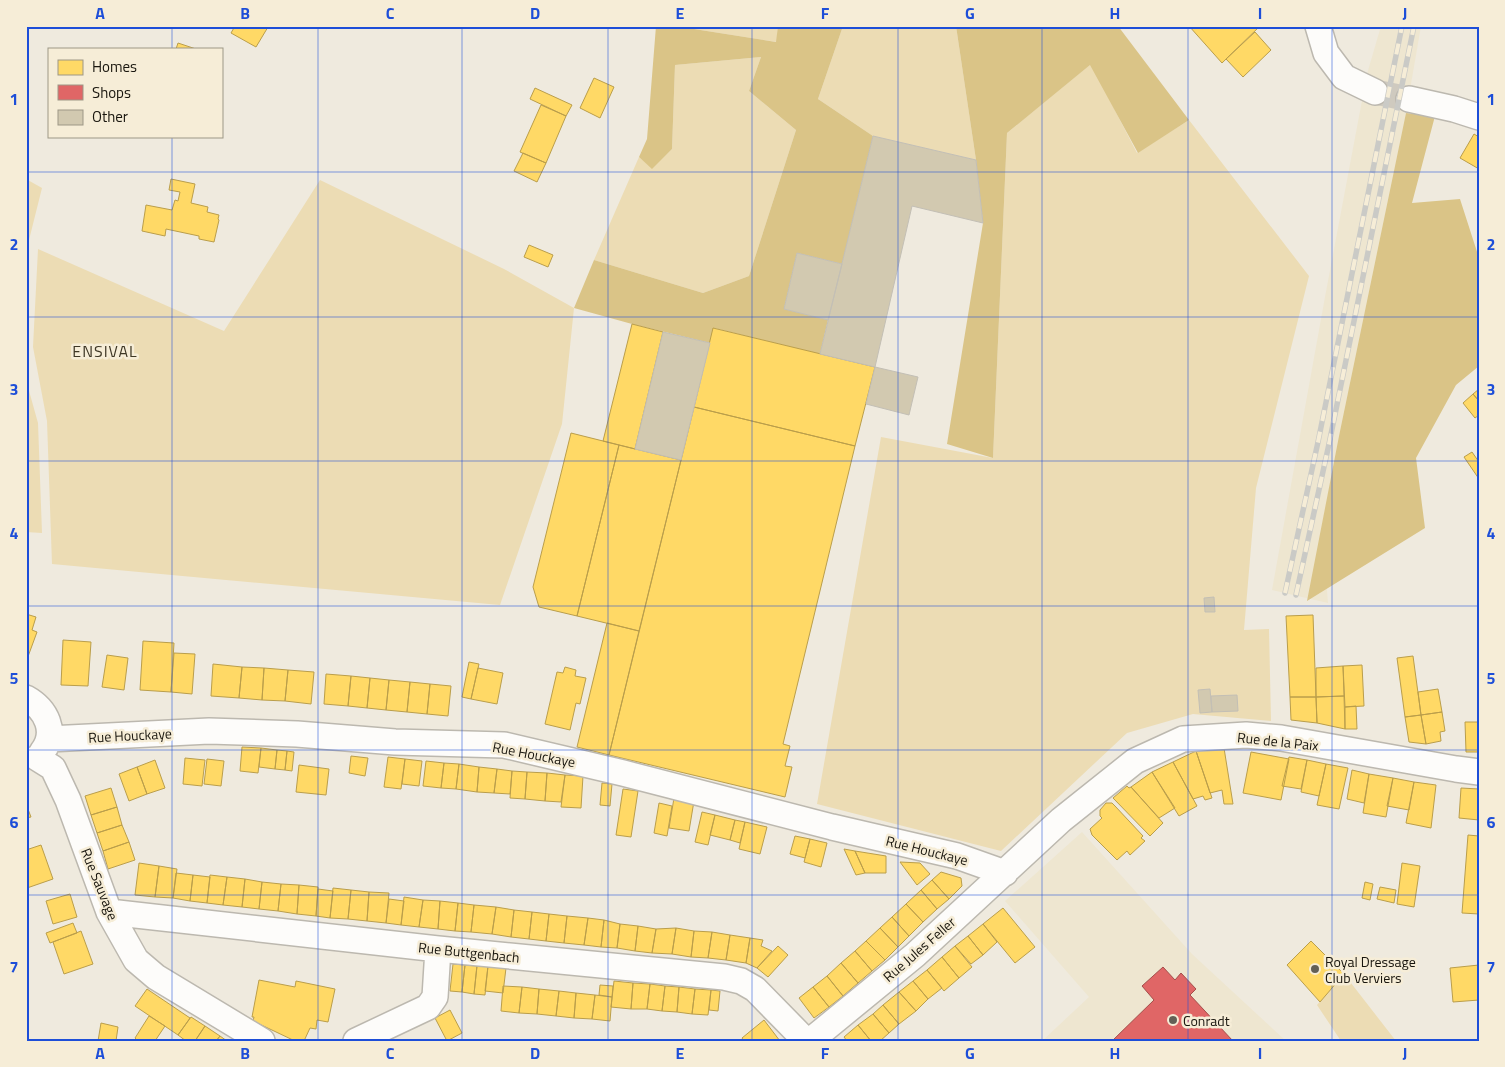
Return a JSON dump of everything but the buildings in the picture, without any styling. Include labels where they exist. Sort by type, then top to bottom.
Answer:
[{"type":"street","points":[[1318,26],[1326,53],[1344,77],[1375,92]]},
{"type":"street","points":[[1409,99],[1454,109],[1479,117]]},
{"type":"street","points":[[26,698],[36,704],[44,713],[49,726],[37,754]]},
{"type":"street","name":"Rue Houckaye","points":[[37,754],[209,731],[297,734],[395,742],[504,745],[623,773],[832,827],[957,856],[1005,873]]},
{"type":"street","name":"Rue de la Paix","points":[[1025,854],[1061,820],[1135,761],[1183,739],[1246,734],[1282,738],[1456,770],[1479,772]]},
{"type":"street","name":"Rue Sauvage","points":[[37,754],[53,768],[61,784],[109,912],[136,960],[156,977],[262,1041]]},
{"type":"street","name":"Rue Jules Feller","points":[[810,1041],[914,955],[1025,854]]},
{"type":"street","name":"Rue Buttgenbach","points":[[109,912],[438,949],[741,980],[755,989],[806,1041]]},
{"type":"street","points":[[356,1041],[428,1008],[435,997],[438,949]]},
{"type":"shaded area","points":[[656,26],[675,26],[776,42],[778,26],[843,26],[818,99],[873,136],[842,264],[797,253],[784,309],[828,320],[820,354],[714,328],[710,343],[574,308],[594,260],[703,293],[749,276],[796,130],[749,91],[761,57],[675,65],[672,149],[652,169],[639,157],[647,139]]},
{"type":"shaded area","points":[[675,26],[778,26],[777,42]]},
{"type":"shaded area","points":[[843,26],[956,26],[976,160],[873,136],[818,99]]},
{"type":"shaded area","points":[[956,26],[1118,26],[1189,120],[1138,153],[1090,65],[1007,133],[993,458],[947,444],[983,223],[976,160]]},
{"type":"shaded area","points":[[1381,26],[1421,26],[1406,113],[1322,526],[1328,603],[1272,590],[1367,74]]},
{"type":"shaded area","points":[[761,57],[749,91],[796,130],[749,276],[703,293],[594,260],[639,157],[652,168],[672,149],[675,65]]},
{"type":"shaded area","points":[[1091,64],[1137,153],[1189,120],[1309,276],[1256,488],[1244,630],[1269,629],[1271,721],[1193,714],[1127,733],[1001,851],[817,804],[881,437],[993,458],[1007,133]]},
{"type":"shaded area","points":[[1406,113],[1435,116],[1412,203],[1460,199],[1479,258],[1479,366],[1456,385],[1416,458],[1425,528],[1307,601],[1339,436]]},
{"type":"shaded area","points":[[26,179],[42,188],[28,244],[26,264]]},
{"type":"shaded area","points":[[320,180],[504,269],[574,308],[562,424],[500,605],[52,564],[47,421],[33,347],[38,249],[224,331]]},
{"type":"shaded area","points":[[26,380],[38,423],[42,533],[26,532]]},
{"type":"shaded area","points":[[1082,832],[1192,954],[1286,1041],[1042,1041],[1089,997],[1005,901]]},
{"type":"shaded area","points":[[1344,974],[1396,1041],[1341,1041],[1317,1005]]},
{"type":"tunnel","points":[[1375,92],[1409,99]]},
{"type":"railway","points":[[1285,593],[1318,442],[1402,26]]},
{"type":"railway","points":[[1296,595],[1329,444],[1414,26]]},
{"type":"place","name":"Royal Dressage Club Verviers","points":[[1315,969]]},
{"type":"place","name":"Conradt","points":[[1173,1020]]},
{"type":"district","name":"ENSIVAL","points":[[105,351]]}]
